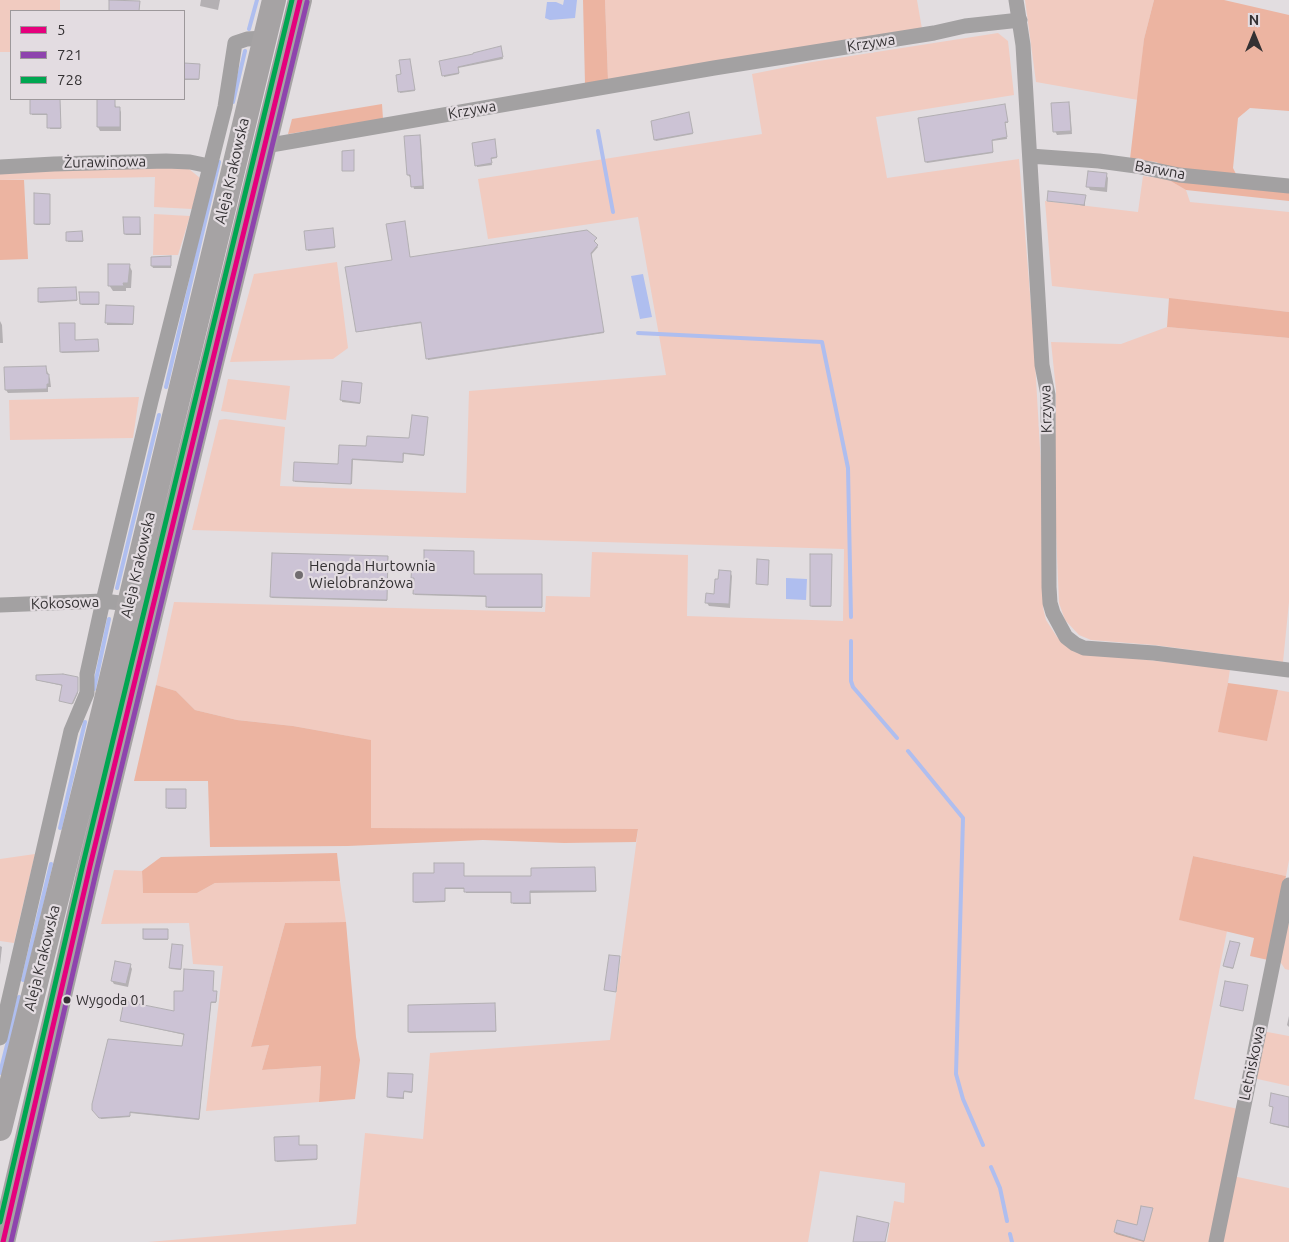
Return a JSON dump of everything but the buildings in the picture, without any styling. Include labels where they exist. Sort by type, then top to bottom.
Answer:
[{"type":"main road","name":"Aleja Krakowska","points":[[0,1128],[92,710],[129,604],[274,0]]},
{"type":"main road","name":"Aleja Krakowska","points":[[3,1242],[93,856],[300,0]]},
{"type":"street","points":[[1016,0],[1020,20]]},
{"type":"street","name":"Krzywa","points":[[265,146],[965,26],[1020,20],[1042,365],[1048,395],[1050,603],[1066,636],[1075,644],[1084,648],[1154,653],[1289,670]]},
{"type":"street","points":[[0,1038],[71,730],[92,710],[86,693],[87,674],[150,401],[224,107],[235,43],[247,39],[264,38]]},
{"type":"street","name":"Barwna","points":[[1030,156],[1108,162],[1179,175],[1289,186]]},
{"type":"street","name":"Żurawinowa","points":[[0,167],[166,161],[190,162],[210,166]]},
{"type":"street","points":[[150,401],[176,406]]},
{"type":"street","name":"Kokosowa","points":[[0,604],[103,601],[129,604]]},
{"type":"street","name":"Letniskowa","points":[[1216,1242],[1289,885]]},
{"type":"shaded area","points":[[0,0],[60,0],[60,10],[10,10],[10,52],[0,52]]},
{"type":"shaded area","points":[[583,0],[605,0],[608,80],[585,84]]},
{"type":"shaded area","points":[[605,0],[917,0],[922,29],[608,80]]},
{"type":"shaded area","points":[[1025,0],[1154,0],[1144,39],[1138,100],[1036,82]]},
{"type":"shaded area","points":[[1154,0],[1224,0],[1289,15],[1289,111],[1250,108],[1238,118],[1233,168],[1237,176],[1170,169],[1156,162],[1130,159],[1144,39]]},
{"type":"shaded area","points":[[998,33],[1008,41],[1014,95],[876,117],[887,178],[1019,159],[1034,343],[1042,484],[1043,608],[1046,620],[1057,637],[1075,652],[1230,669],[1219,732],[1267,740],[1278,690],[1289,692],[1289,860],[1286,876],[1193,856],[1180,920],[1227,931],[1194,1099],[1238,1109],[1210,1242],[887,1242],[894,1201],[904,1203],[905,1183],[820,1171],[808,1242],[148,1242],[356,1224],[365,1133],[423,1139],[430,1053],[610,1040],[638,830],[370,828],[370,740],[293,726],[237,720],[195,710],[176,691],[156,685],[174,602],[545,612],[546,596],[590,597],[592,552],[688,555],[687,616],[843,621],[844,549],[192,530],[219,420],[225,419],[285,427],[280,486],[466,493],[469,391],[666,375],[638,217],[488,239],[478,179],[762,134],[752,74],[812,62]]},
{"type":"shaded area","points":[[382,104],[383,119],[288,134],[292,119]]},
{"type":"shaded area","points":[[179,167],[189,169],[200,178],[192,209],[154,207],[155,177],[0,180],[0,171]]},
{"type":"shaded area","points":[[1143,176],[1167,179],[1186,190],[1190,202],[1289,212],[1289,312],[1052,286],[1045,201],[1138,212]]},
{"type":"shaded area","points":[[1167,179],[1289,191],[1289,201],[1186,190]]},
{"type":"shaded area","points":[[0,180],[24,180],[28,259],[0,260]]},
{"type":"shaded area","points":[[154,214],[190,216],[178,255],[153,255]]},
{"type":"shaded area","points":[[337,262],[348,348],[333,359],[230,362],[254,274]]},
{"type":"shaded area","points":[[1169,298],[1289,312],[1289,338],[1167,327]]},
{"type":"shaded area","points":[[1167,327],[1289,338],[1289,602],[1283,662],[1154,645],[1091,640],[1079,635],[1065,620],[1059,603],[1054,484],[1056,390],[1051,342],[1121,344]]},
{"type":"shaded area","points":[[228,379],[290,386],[286,420],[221,411]]},
{"type":"shaded area","points":[[139,397],[133,438],[10,440],[9,400]]},
{"type":"shaded area","points":[[1228,683],[1278,690],[1267,741],[1218,732]]},
{"type":"shaded area","points":[[156,685],[176,691],[195,710],[237,720],[293,726],[371,740],[371,828],[638,829],[636,842],[564,843],[483,840],[348,846],[210,847],[208,781],[134,781]]},
{"type":"shaded area","points":[[337,853],[340,881],[215,883],[197,893],[143,893],[142,871],[161,857]]},
{"type":"shaded area","points":[[35,854],[14,943],[0,941],[0,859]]},
{"type":"shaded area","points":[[1193,856],[1286,876],[1268,960],[1250,956],[1254,938],[1179,920]]},
{"type":"shaded area","points":[[114,870],[142,871],[143,893],[197,893],[215,883],[340,881],[346,922],[285,923],[251,1047],[269,1045],[262,1070],[321,1066],[319,1102],[206,1111],[223,966],[193,964],[189,923],[101,924]]},
{"type":"shaded area","points":[[1289,904],[1289,970],[1285,969],[1279,960]]},
{"type":"shaded area","points":[[346,922],[356,1037],[360,1060],[355,1099],[319,1102],[321,1066],[262,1070],[269,1045],[251,1047],[285,923]]},
{"type":"shaded area","points":[[1262,1031],[1289,1036],[1289,1086],[1253,1078]]},
{"type":"shaded area","points":[[1233,1176],[1289,1188],[1289,1242],[1220,1242]]},
{"type":"water","points":[[564,0],[577,0],[575,18],[550,20],[545,18],[547,2],[556,2],[563,5]]},
{"type":"water","points":[[643,274],[652,317],[640,319],[631,276]]},
{"type":"water","points":[[786,578],[807,579],[806,600],[786,599]]},
{"type":"waterway","points":[[249,29],[257,0]]},
{"type":"waterway","points":[[233,102],[245,51]]},
{"type":"waterway","points":[[598,131],[613,212]]},
{"type":"waterway","points":[[166,387],[219,162]]},
{"type":"waterway","points":[[638,333],[822,342],[848,468],[851,617]]},
{"type":"waterway","points":[[117,588],[159,415]]},
{"type":"waterway","points":[[94,689],[109,619]]},
{"type":"waterway","points":[[851,641],[851,681],[853,687],[897,738]]},
{"type":"waterway","points":[[60,828],[85,722]]},
{"type":"waterway","points":[[908,751],[963,818],[956,1074],[963,1099],[983,1145]]},
{"type":"waterway","points":[[23,980],[51,864]]},
{"type":"waterway","points":[[0,1073],[19,997]]},
{"type":"waterway","points":[[991,1167],[1000,1188],[1007,1221]]},
{"type":"waterway","points":[[1010,1234],[1012,1242]]},
{"type":"transit line","name":"728","points":[[0,1222],[83,864],[292,0]]},
{"type":"transit line","name":"5","points":[[3,1242],[90,866],[300,0]]},
{"type":"transit line","name":"721","points":[[11,1242],[97,868],[307,2]]},
{"type":"place","name":"Hengda Hurtownia Wielobranżowa","points":[[299,575]]},
{"type":"place","name":"Wygoda 01","points":[[67,1000]]}]
